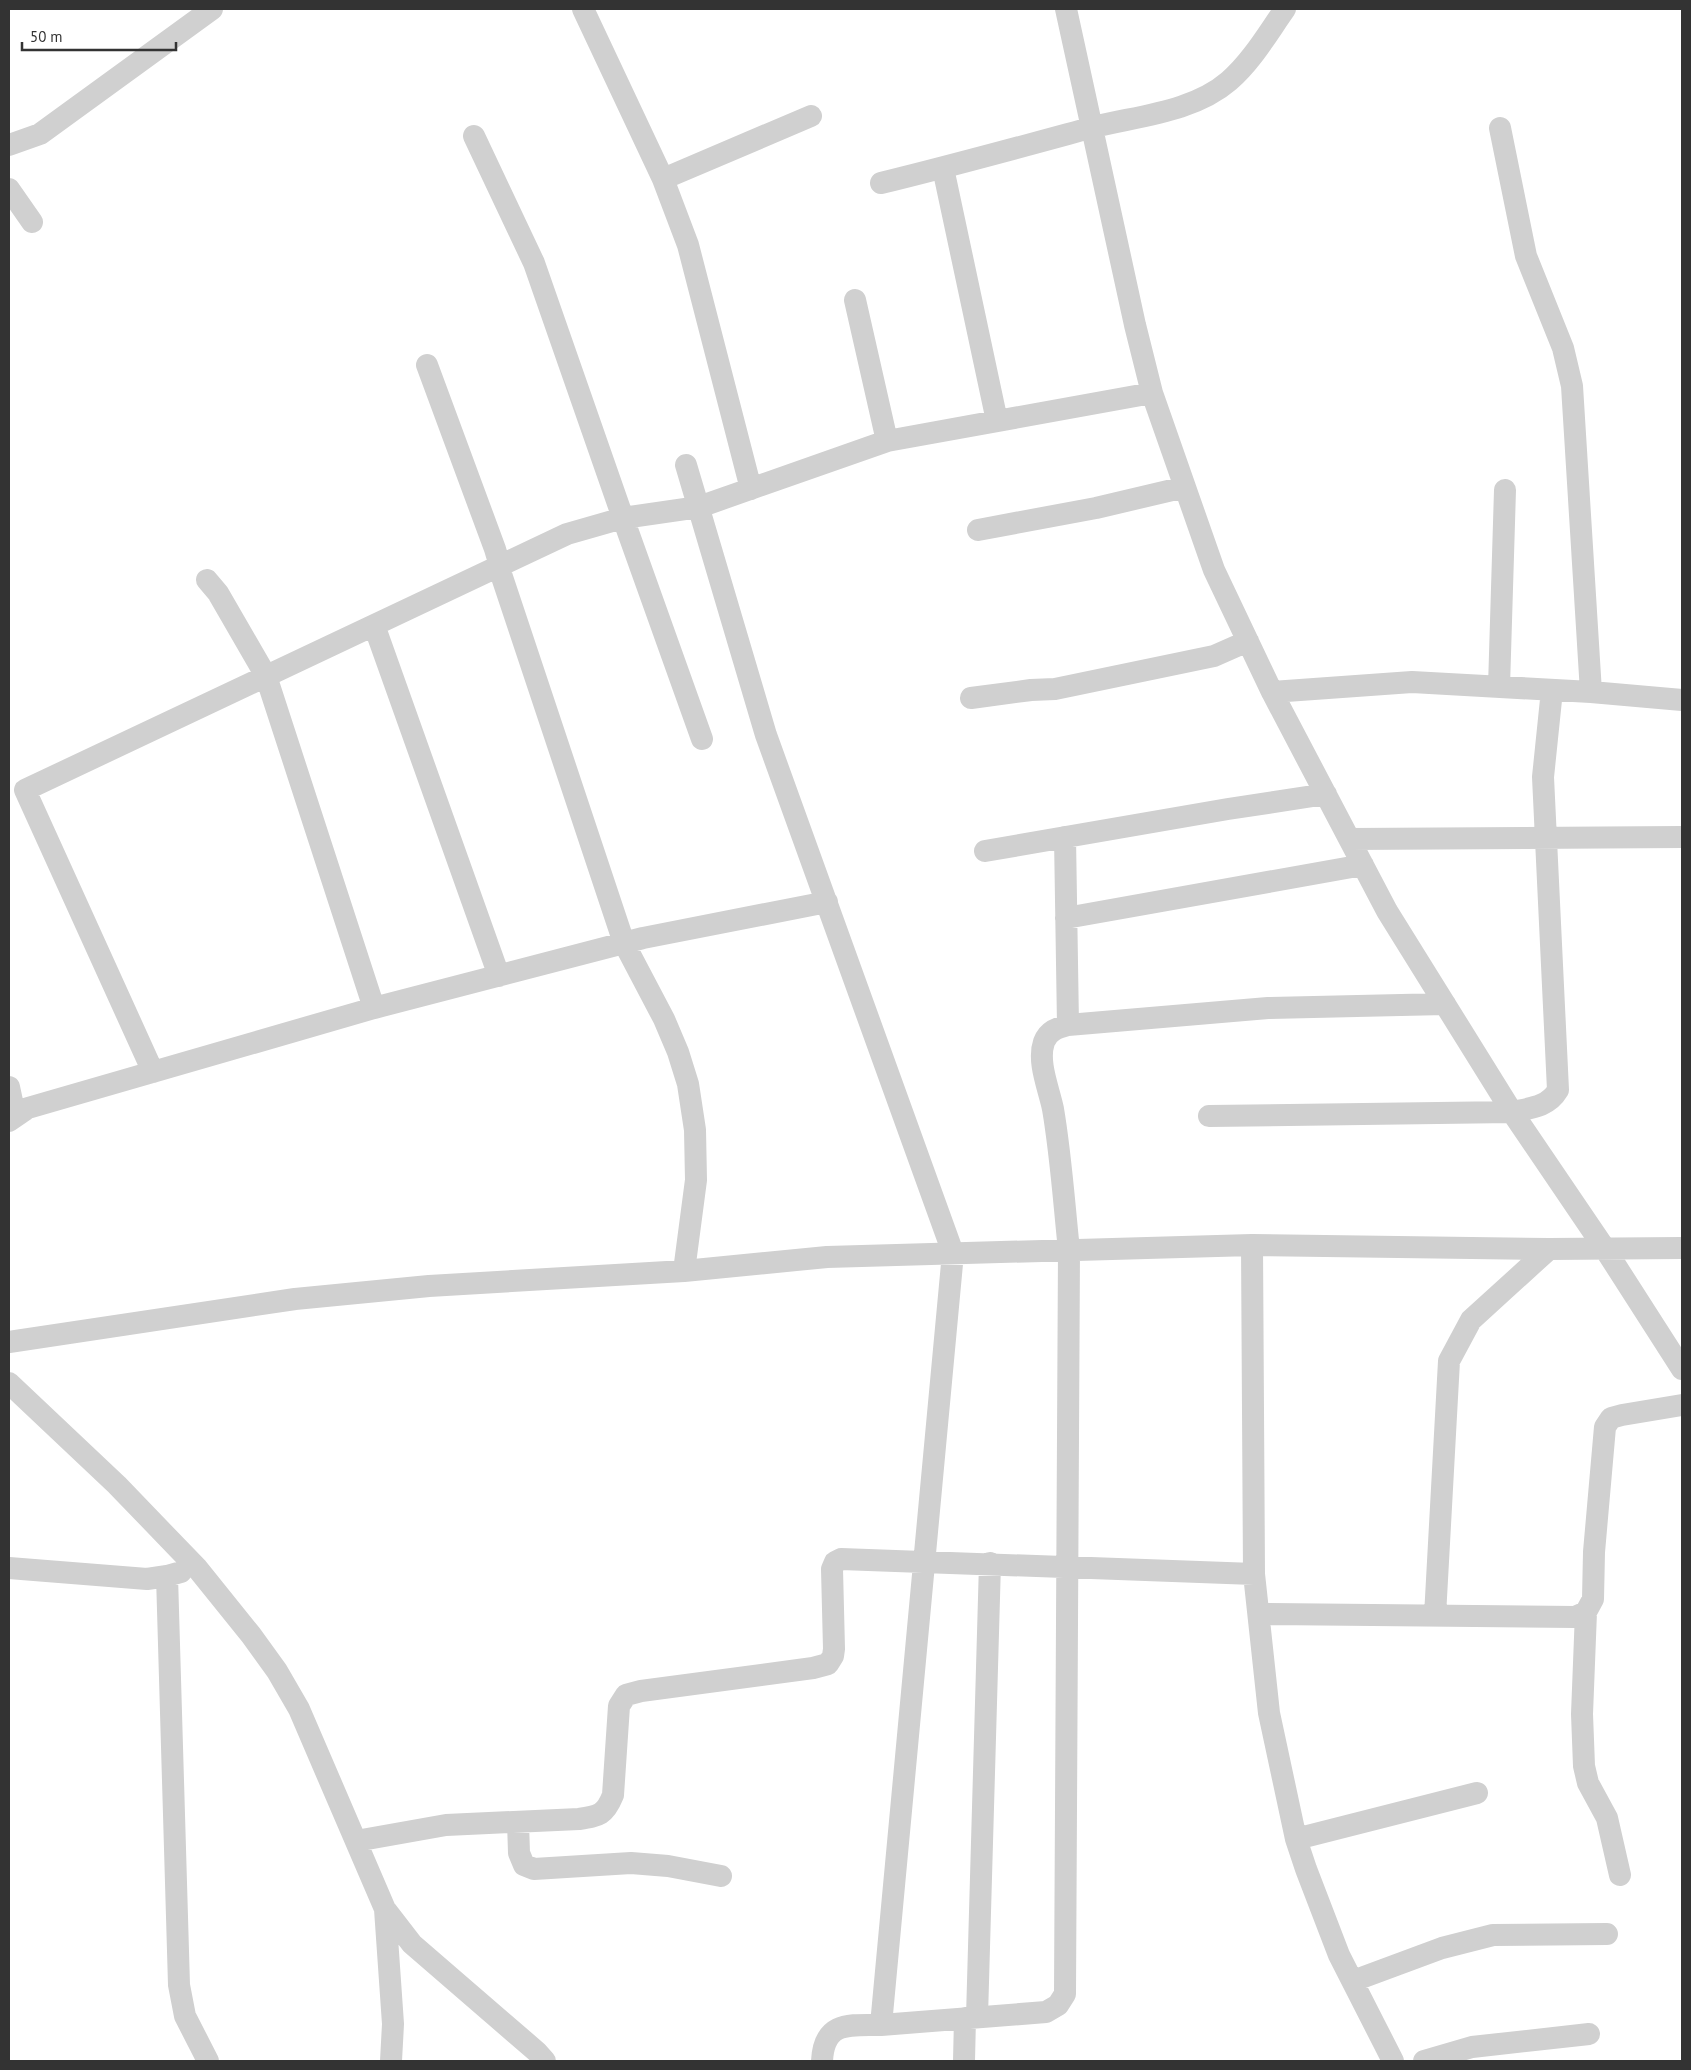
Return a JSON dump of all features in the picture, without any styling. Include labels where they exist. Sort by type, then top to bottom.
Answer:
[{"type":"street","points":[[9,145],[40,134],[212,9]]},
{"type":"street","points":[[583,9],[664,179],[688,245],[750,489]]},
{"type":"street","points":[[1066,9],[1133,316],[1152,393],[1214,570],[1272,692],[1386,911],[1512,1112],[1605,1249],[1682,1369]]},
{"type":"street","points":[[881,183],[1185,105],[1229,81],[1254,53],[1285,9]]},
{"type":"street","points":[[664,179],[811,116]]},
{"type":"street","points":[[1500,128],[1526,256],[1563,348],[1572,386],[1591,692]]},
{"type":"street","points":[[474,136],[534,263],[702,739]]},
{"type":"street","points":[[943,168],[997,421]]},
{"type":"street","points":[[9,189],[32,222]]},
{"type":"street","points":[[855,300],[887,441]]},
{"type":"street","points":[[427,365],[500,566],[499,568],[624,943],[664,1019],[678,1052],[688,1084],[695,1130],[696,1180],[684,1271]]},
{"type":"street","points":[[153,1072],[17,795],[567,534],[623,518],[699,507],[887,441],[1152,393]]},
{"type":"street","points":[[686,465],[766,735],[953,1253],[881,2025]]},
{"type":"street","points":[[978,530],[1096,508],[1185,487]]},
{"type":"street","points":[[1499,686],[1505,490]]},
{"type":"street","points":[[208,580],[218,593],[266,676],[374,1008]]},
{"type":"street","points":[[374,625],[499,976]]},
{"type":"street","points":[[971,698],[1055,689],[1214,656],[1248,641]]},
{"type":"street","points":[[1272,692],[1412,682],[1591,692],[1682,700]]},
{"type":"street","points":[[1209,1116],[1512,1112],[1544,1105],[1553,1099],[1558,1090],[1544,777],[1552,690]]},
{"type":"street","points":[[985,851],[1326,794]]},
{"type":"street","points":[[1065,837],[1068,1025]]},
{"type":"street","points":[[1350,840],[1682,837]]},
{"type":"street","points":[[1066,918],[1363,865]]},
{"type":"street","points":[[9,1088],[12,1118],[28,1108],[374,1008],[624,943],[827,902]]},
{"type":"street","points":[[822,2061],[828,2037],[836,2029],[848,2025],[881,2025],[1046,2012],[1058,2005],[1064,1994],[1069,1250],[1058,1150],[1042,1060],[1043,1043],[1048,1034],[1068,1025],[1268,1008],[1445,1004]]},
{"type":"street","points":[[9,1342],[295,1298],[429,1286],[684,1271],[828,1257],[1252,1245],[1549,1249],[1682,1248]]},
{"type":"street","points":[[1252,1245],[1254,1574],[1269,1714],[1296,1839],[1339,1955],[1393,2061]]},
{"type":"street","points":[[1435,1616],[1449,1361],[1471,1320],[1549,1249]]},
{"type":"street","points":[[9,1383],[117,1485],[197,1568],[277,1671],[299,1709],[385,1909],[412,1944],[545,2061]]},
{"type":"street","points":[[1620,1875],[1607,1818],[1588,1783],[1584,1759],[1582,1714],[1586,1612],[1593,1599],[1595,1542],[1605,1427],[1611,1418],[1682,1405]]},
{"type":"street","points":[[356,1841],[446,1825],[579,1819],[598,1816],[608,1809],[613,1795],[619,1706],[626,1695],[641,1691],[813,1668],[828,1664],[833,1656],[834,1649],[832,1569],[835,1562],[841,1559],[924,1560],[1254,1574]]},
{"type":"street","points":[[964,2061],[971,2017],[990,1563]]},
{"type":"street","points":[[9,1568],[147,1578],[167,1576],[197,1568]]},
{"type":"street","points":[[167,1576],[179,1985],[185,2016],[208,2061]]},
{"type":"street","points":[[1259,1614],[1575,1617],[1586,1612]]},
{"type":"street","points":[[1296,1839],[1477,1793]]},
{"type":"street","points":[[518,1822],[519,1853],[524,1865],[534,1869],[631,1863],[668,1866],[721,1876]]},
{"type":"street","points":[[385,1909],[393,2024],[391,2061]]},
{"type":"street","points":[[1353,1981],[1442,1948],[1493,1935],[1607,1934]]},
{"type":"street","points":[[1424,2061],[1472,2047],[1589,2034]]}]
